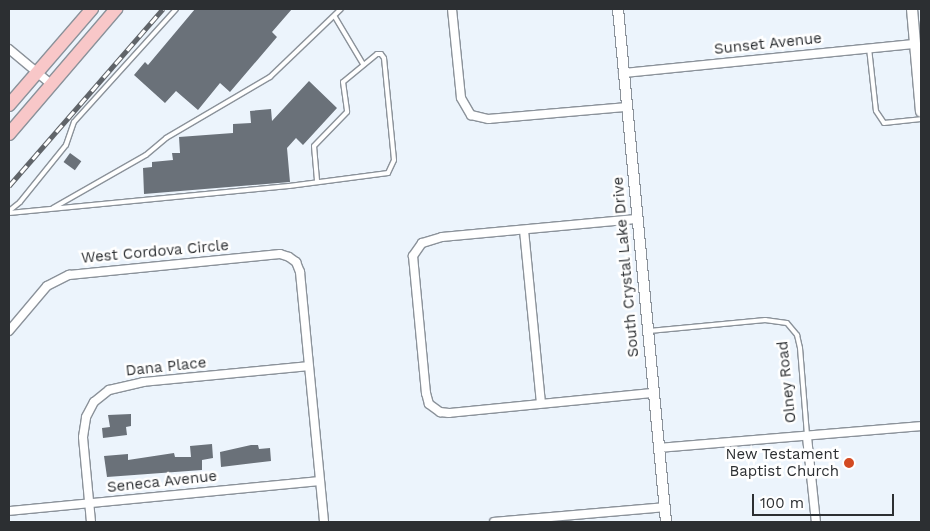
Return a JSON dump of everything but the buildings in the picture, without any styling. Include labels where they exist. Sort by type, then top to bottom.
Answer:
[{"type":"main road","points":[[9,105],[92,9]]},
{"type":"main road","points":[[9,134],[116,9]]},
{"type":"street","points":[[452,9],[461,98],[471,115],[489,118],[626,107]]},
{"type":"street","name":"South Crystal Lake Drive","points":[[618,9],[636,219],[666,522]]},
{"type":"street","points":[[912,9],[915,44],[920,66],[921,112]]},
{"type":"street","name":"Sunset Avenue","points":[[623,73],[915,44]]},
{"type":"street","points":[[9,49],[51,84]]},
{"type":"street","points":[[636,219],[429,238],[416,249],[413,256],[426,393],[429,404],[437,410],[449,413],[653,393]]},
{"type":"street","points":[[524,230],[541,403]]},
{"type":"street","name":"West Cordova Circle","points":[[9,331],[47,286],[69,275],[280,254],[296,262],[308,366]]},
{"type":"street","points":[[308,366],[324,522]]},
{"type":"street","name":"Dana Place","points":[[91,522],[83,437],[86,417],[94,402],[109,390],[143,382],[308,366]]},
{"type":"street","points":[[659,448],[921,426]]},
{"type":"street","name":"Olney Road","points":[[807,437],[816,522]]},
{"type":"street","name":"Seneca Avenue","points":[[9,510],[319,481]]},
{"type":"street","points":[[494,522],[552,520],[664,507]]},
{"type":"lane","points":[[9,212],[20,202],[66,144],[74,122],[176,9]]},
{"type":"lane","points":[[51,209],[146,155],[166,138],[270,77],[335,17],[341,9]]},
{"type":"lane","points":[[335,17],[360,55],[363,64]]},
{"type":"lane","points":[[869,48],[876,111],[884,123],[921,120]]},
{"type":"lane","points":[[9,212],[51,209],[317,181],[388,173],[392,168],[384,58],[377,54],[343,82],[347,112],[314,146],[317,181]]},
{"type":"lane","name":"Olney Road","points":[[647,331],[765,320],[787,323],[797,335],[800,348],[807,437]]},
{"type":"railway","points":[[9,186],[163,9]]},
{"type":"place","name":"New Testament Baptist Church","points":[[849,463]]}]
